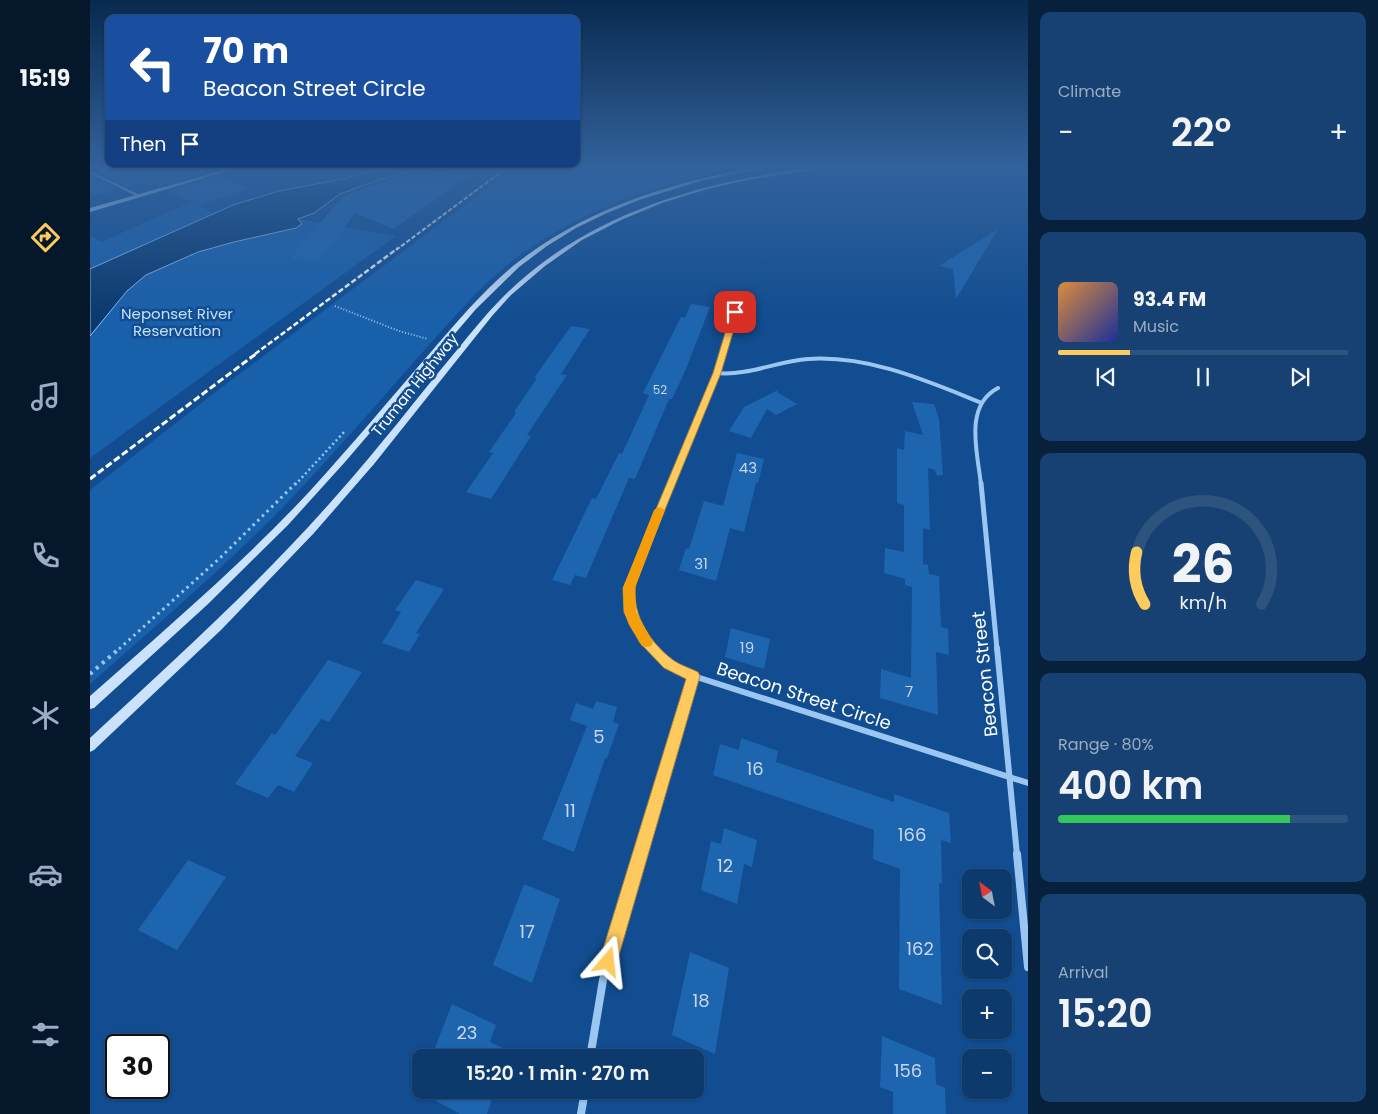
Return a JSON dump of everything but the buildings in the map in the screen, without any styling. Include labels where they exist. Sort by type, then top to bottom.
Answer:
[{"type":"main road","name":"Truman Highway","points":[[90,746],[228,616],[294,548],[351,485],[430,372],[444,342],[483,297],[506,275],[541,248],[594,218]]},
{"type":"main road","name":"Truman Highway","points":[[90,704],[183,620],[277,530],[332,471],[515,288],[558,253],[597,230],[623,218]]},
{"type":"street","name":"Beacon Street Circle","points":[[739,297],[717,373],[631,578],[629,588],[630,612],[644,639],[669,664],[693,676],[1028,783]]},
{"type":"street","points":[[717,373],[731,374],[807,359],[855,361],[876,365],[921,379],[982,403],[985,396],[998,388]]},
{"type":"street","name":"Beacon Street","points":[[982,403],[978,409],[975,424],[1028,967]]},
{"type":"street","points":[[592,1049],[603,980],[693,676]]},
{"type":"street","points":[[581,1114],[584,1099]]},
{"type":"path","points":[[335,306],[410,334],[444,342]]},
{"type":"green space","name":"Neponset River Reservation","points":[[155,218],[202,218],[90,269],[90,235],[101,242]]},
{"type":"green space","points":[[448,218],[583,218],[546,237],[520,255],[493,278],[468,302],[287,503],[239,550],[90,684],[90,490],[222,387]]},
{"type":"green space","name":"Neponset River Reservation","points":[[297,219],[396,236],[90,458],[90,336],[127,291],[146,275],[198,252],[296,228],[301,226]]},
{"type":"shaded area","points":[[204,218],[301,218],[298,219],[302,224],[296,228],[198,252],[146,275],[127,291],[90,336],[90,269]]},
{"type":"railway","points":[[396,250],[439,218]]},
{"type":"railway","points":[[255,354],[398,248]]},
{"type":"railway","points":[[90,479],[257,353]]},
{"type":"slow traffic","points":[[647,642],[635,625],[630,612],[629,588],[631,578],[659,510]]},
{"type":"route","points":[[608,962],[693,676],[681,672],[669,664],[644,639],[635,625],[630,612],[629,588],[631,578],[717,373],[735,312]]}]
